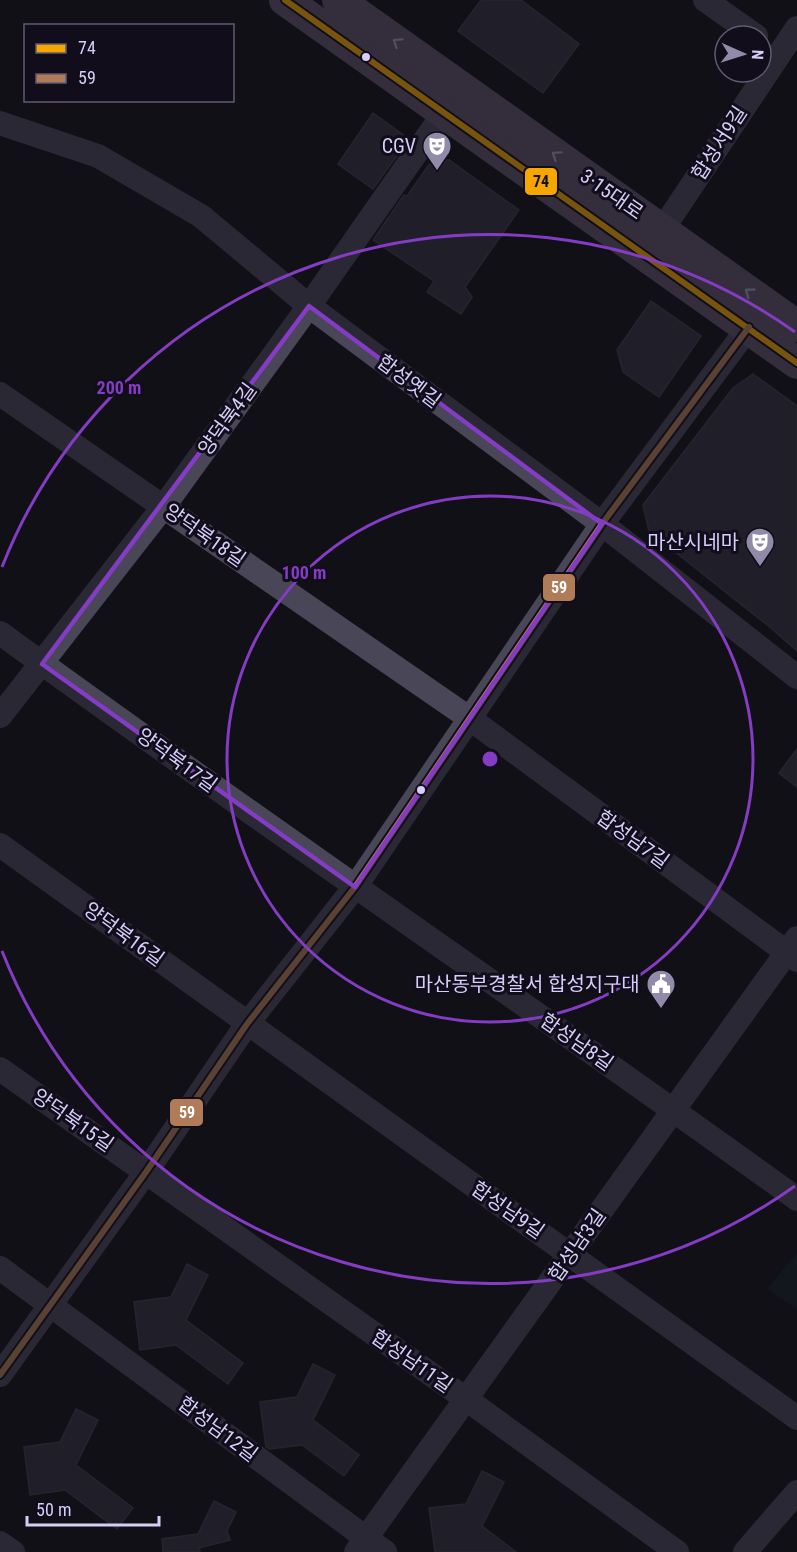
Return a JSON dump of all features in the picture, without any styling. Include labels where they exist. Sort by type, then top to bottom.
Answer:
[{"type":"main road","name":"3·15대로","points":[[285,0],[797,363]]},
{"type":"main road","name":"3·15대로","points":[[338,0],[797,326]]},
{"type":"street","points":[[705,0],[739,24]]},
{"type":"street","name":"합성서9길","points":[[662,230],[797,27]]},
{"type":"street","name":"양덕북4길","points":[[0,716],[164,506],[309,306],[444,113]]},
{"type":"street","name":"합성옛길","points":[[0,123],[98,156],[201,216],[309,306],[602,524],[797,677]]},
{"type":"street","points":[[0,1375],[147,1172],[247,1024],[355,887],[602,524],[749,327]]},
{"type":"street","name":"양덕북18길","points":[[0,394],[469,718]]},
{"type":"street","name":"양덕북17길","points":[[0,633],[355,887]]},
{"type":"street","name":"합성남7길","points":[[469,718],[794,950]]},
{"type":"street","name":"양덕북16길","points":[[0,844],[247,1024]]},
{"type":"street","name":"합성남8길","points":[[355,887],[673,1109],[797,1199]]},
{"type":"street","name":"합성남3길","points":[[368,1548],[466,1399],[673,1109],[794,950]]},
{"type":"street","name":"합성남9길","points":[[247,1024],[797,1418]]},
{"type":"street","name":"양덕북15길","points":[[0,1069],[147,1172]]},
{"type":"street","name":"합성남11길","points":[[147,1172],[677,1552]]},
{"type":"street","name":"합성남12길","points":[[0,1268],[368,1548]]},
{"type":"street","points":[[745,1552],[797,1492]]},
{"type":"street","points":[[0,1543],[13,1552]]},
{"type":"highlighted area","points":[[309,306],[602,524],[355,887],[42,664]]},
{"type":"shaded area","points":[[797,1253],[797,1309],[767,1289]]},
{"type":"building","points":[[481,0],[521,0],[579,44],[543,93],[458,31]]},
{"type":"building","points":[[373,113],[409,139],[373,189],[338,164]]},
{"type":"building","points":[[439,159],[449,160],[519,210],[465,287],[472,297],[461,314],[427,292],[434,281],[373,240],[404,195],[407,196],[430,163]]},
{"type":"building","points":[[651,301],[701,336],[659,397],[623,372],[617,350]]},
{"type":"building","points":[[753,374],[797,406],[797,651],[649,531],[643,505],[733,388]]},
{"type":"building","points":[[797,749],[797,787],[779,773]]},
{"type":"building","points":[[187,1264],[208,1275],[186,1320],[243,1363],[228,1384],[176,1345],[140,1350],[134,1302],[171,1297]]},
{"type":"building","points":[[313,1364],[335,1375],[313,1420],[359,1455],[344,1476],[302,1445],[270,1449],[266,1447],[260,1402],[297,1397]]},
{"type":"building","points":[[76,1409],[98,1420],[76,1465],[133,1508],[117,1529],[65,1490],[30,1495],[24,1447],[60,1442]]},
{"type":"building","points":[[482,1471],[504,1482],[482,1526],[516,1552],[435,1552],[429,1508],[466,1504]]},
{"type":"building","points":[[214,1501],[236,1512],[227,1531],[230,1540],[199,1548],[200,1552],[163,1552],[162,1539],[198,1534]]},
{"type":"transit line","name":"74","points":[[285,0],[797,363]]},
{"type":"transit line","name":"59","points":[[0,1375],[146,1172],[247,1024],[355,887],[602,524],[749,327]]},
{"type":"place","name":"CGV","points":[[437,172]]},
{"type":"place","name":"마산시네마","points":[[760,568]]},
{"type":"place","name":"마산동부경찰서 합성지구대","points":[[661,1010]]}]
